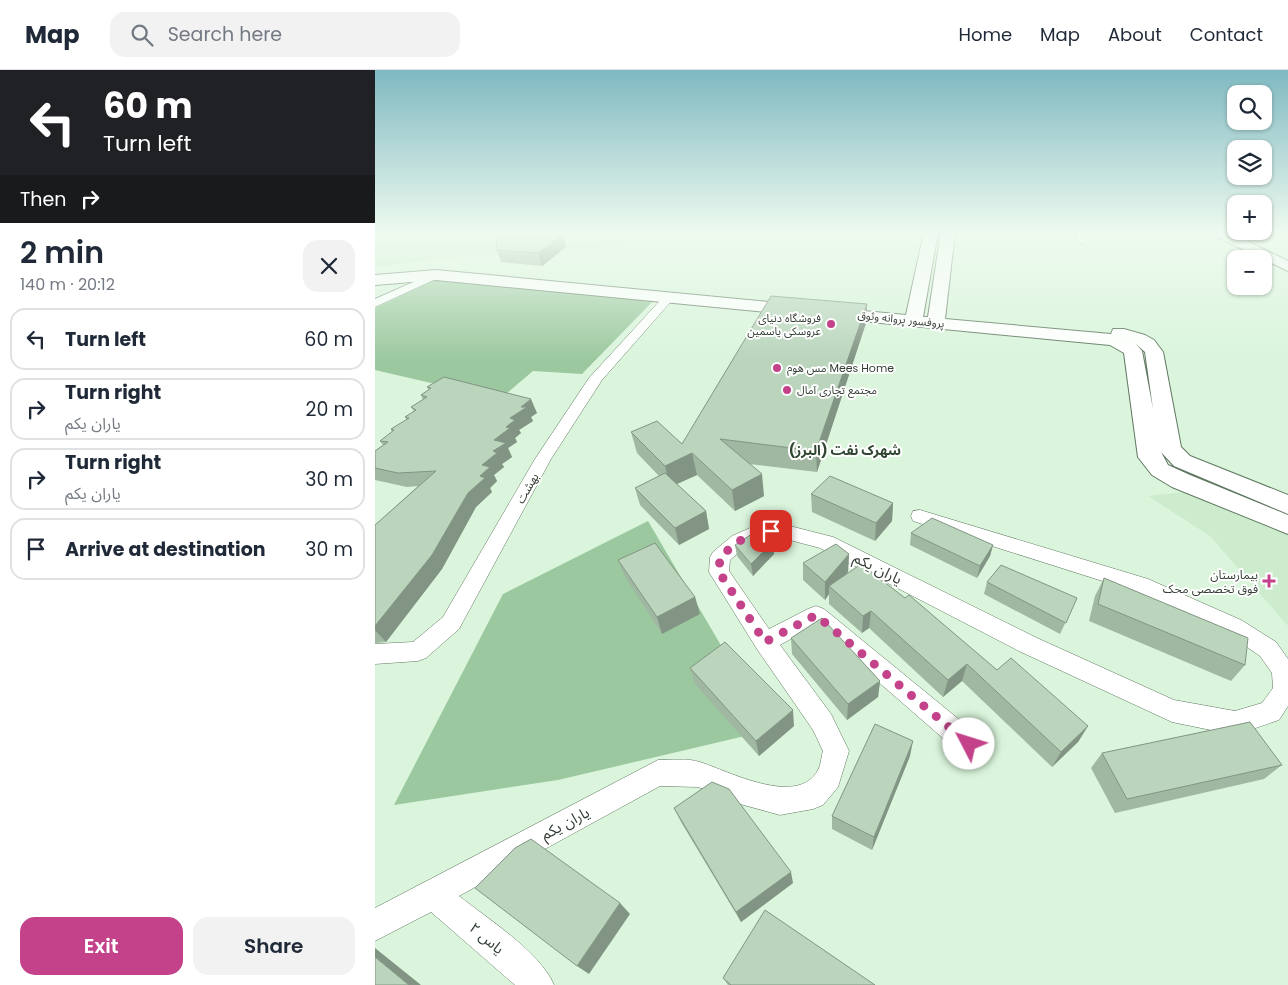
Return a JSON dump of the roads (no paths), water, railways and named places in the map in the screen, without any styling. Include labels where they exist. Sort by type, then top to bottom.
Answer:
[{"type":"main road","name":"پروفسور پروانه وثوق","points":[[382,277],[411,275]]},
{"type":"main road","name":"پروفسور پروانه وثوق","points":[[474,275],[936,320],[1113,340],[1126,344],[1133,351],[1150,457],[1171,465]]},
{"type":"main road","points":[[915,318],[923,275]]},
{"type":"main road","points":[[936,320],[942,275]]},
{"type":"main road","name":"پروفسور پروانه وثوق","points":[[936,320],[1116,332],[1142,340],[1151,346],[1154,352],[1171,465],[1181,481],[1288,525]]},
{"type":"main road","points":[[1171,465],[1288,505]]},
{"type":"street","points":[[375,303],[440,275]]},
{"type":"street","name":"بهشت","points":[[375,654],[418,651],[451,622],[543,459],[596,378],[672,294]]},
{"type":"street","name":"یاران یکم","points":[[375,925],[658,773],[698,774],[740,791],[780,802],[813,795],[829,778],[836,751],[821,722],[719,572],[720,557],[739,541],[759,531],[782,531],[826,542],[1029,645],[1172,710],[1235,722],[1270,712],[1285,690],[1283,670],[1268,649],[1233,626],[1141,585],[920,516]]},
{"type":"street","points":[[765,642],[816,615],[969,744]]},
{"type":"street","name":"یاس ۲","points":[[433,894],[518,964],[538,985]]},
{"type":"place","name":"فروشگاه دنیای عروسکی یاسمین","points":[[831,324]]},
{"type":"place","name":"مس هوم Mees Home","points":[[777,368]]},
{"type":"place","name":"مجتمع تجاری آمال","points":[[787,390]]},
{"type":"place","name":"بیمارستان فوق تخصصی محک","points":[[1269,581]]},
{"type":"district","name":"شهرک نفت (البرز)","points":[[845,450]]}]
